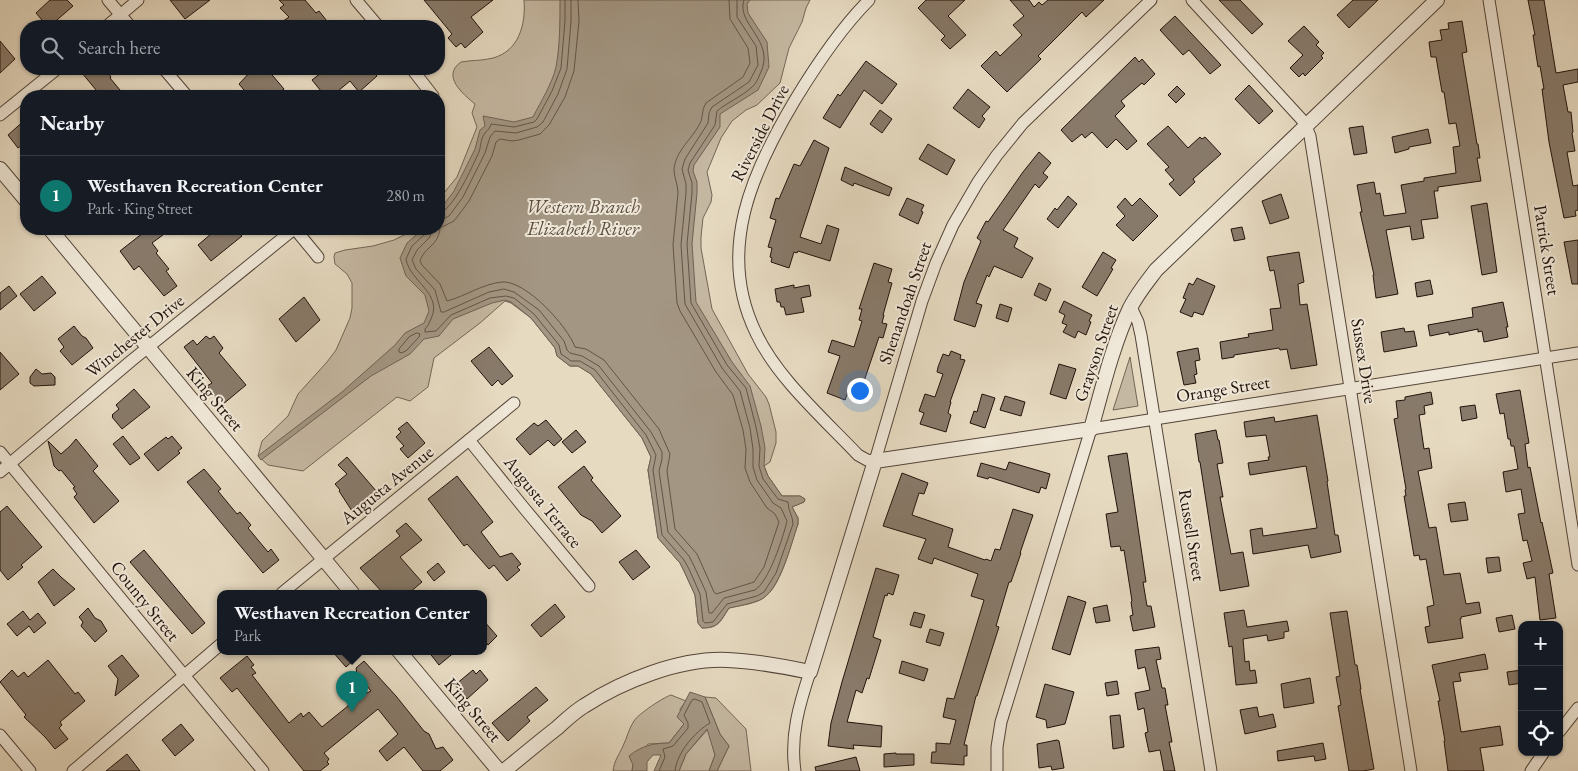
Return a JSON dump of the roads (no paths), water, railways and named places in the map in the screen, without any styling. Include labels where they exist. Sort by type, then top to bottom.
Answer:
[{"type":"street","points":[[108,0],[125,20]]},
{"type":"street","points":[[114,20],[138,0]]},
{"type":"street","points":[[356,0],[373,20]]},
{"type":"street","name":"Riverside Drive","points":[[869,0],[830,47],[804,85],[758,169],[742,220],[739,263],[742,290],[748,315],[756,334],[769,355],[788,380],[858,455],[875,462]]},
{"type":"street","name":"Shenandoah Street","points":[[795,771],[793,757],[794,734],[798,707],[875,462],[922,301],[953,225],[978,182],[1023,123],[1151,0]]},
{"type":"street","name":"Sussex Drive","points":[[1192,0],[1306,125],[1312,145],[1411,771]]},
{"type":"street","name":"Grayson Street","points":[[996,771],[1001,722],[1121,328],[1141,289],[1156,270],[1437,0]]},
{"type":"street","name":"Patrick Street","points":[[1489,0],[1578,565]]},
{"type":"street","points":[[31,90],[50,75]]},
{"type":"street","points":[[169,75],[182,90]]},
{"type":"street","points":[[417,75],[429,90]]},
{"type":"street","points":[[0,115],[20,99]]},
{"type":"street","points":[[0,169],[20,193]]},
{"type":"street","name":"King Street","points":[[55,235],[350,590]]},
{"type":"street","name":"Winchester Drive","points":[[0,472],[148,348],[288,235]]},
{"type":"street","points":[[300,235],[318,257]]},
{"type":"street","name":"Russell Street","points":[[1131,307],[1138,322],[1141,335],[1211,771]]},
{"type":"street","name":"Orange Street","points":[[875,462],[1578,353]]},
{"type":"street","name":"Augusta Avenue","points":[[286,590],[514,403]]},
{"type":"street","name":"Augusta Terrace","points":[[470,440],[589,586]]},
{"type":"street","name":"County Street","points":[[0,452],[264,771]]},
{"type":"street","points":[[73,771],[217,647]]},
{"type":"street","name":"King Street","points":[[402,655],[499,771]]},
{"type":"street","points":[[504,771],[582,707],[606,692],[658,671],[680,665],[726,660],[767,664],[810,672]]},
{"type":"street","points":[[1563,727],[1578,708]]},
{"type":"street","points":[[0,735],[30,771]]},
{"type":"street","points":[[1531,771],[1541,756]]},
{"type":"water","name":"Western Branch Elizabeth River","points":[[560,0],[750,0],[747,4],[748,13],[767,42],[769,67],[758,90],[720,114],[720,127],[694,165],[693,171],[697,182],[697,193],[692,244],[696,302],[732,362],[750,386],[761,426],[765,448],[764,466],[768,476],[782,496],[800,496],[805,499],[804,502],[792,507],[798,518],[798,524],[784,566],[773,587],[760,600],[729,608],[719,623],[712,627],[702,628],[698,623],[695,595],[684,571],[680,563],[658,538],[648,470],[651,457],[642,438],[591,374],[578,366],[570,366],[557,356],[555,348],[531,318],[511,302],[505,300],[492,303],[453,319],[439,336],[424,339],[410,354],[371,376],[261,460],[258,456],[342,392],[395,345],[405,333],[424,323],[429,311],[425,295],[406,276],[400,258],[407,243],[416,235],[445,235],[445,203],[454,191],[475,149],[480,130],[485,126],[483,116],[514,122],[533,117],[554,73],[559,42]]},
{"type":"water","points":[[690,692],[705,697],[720,734],[729,746],[717,771],[709,771],[715,755],[707,729],[686,754],[679,771],[654,771],[661,755],[653,755],[647,762],[647,771],[632,771],[633,765],[629,756],[648,746],[669,743],[684,724],[677,717]]},
{"type":"place","name":"Westhaven Recreation Center","points":[[352,712]]}]
